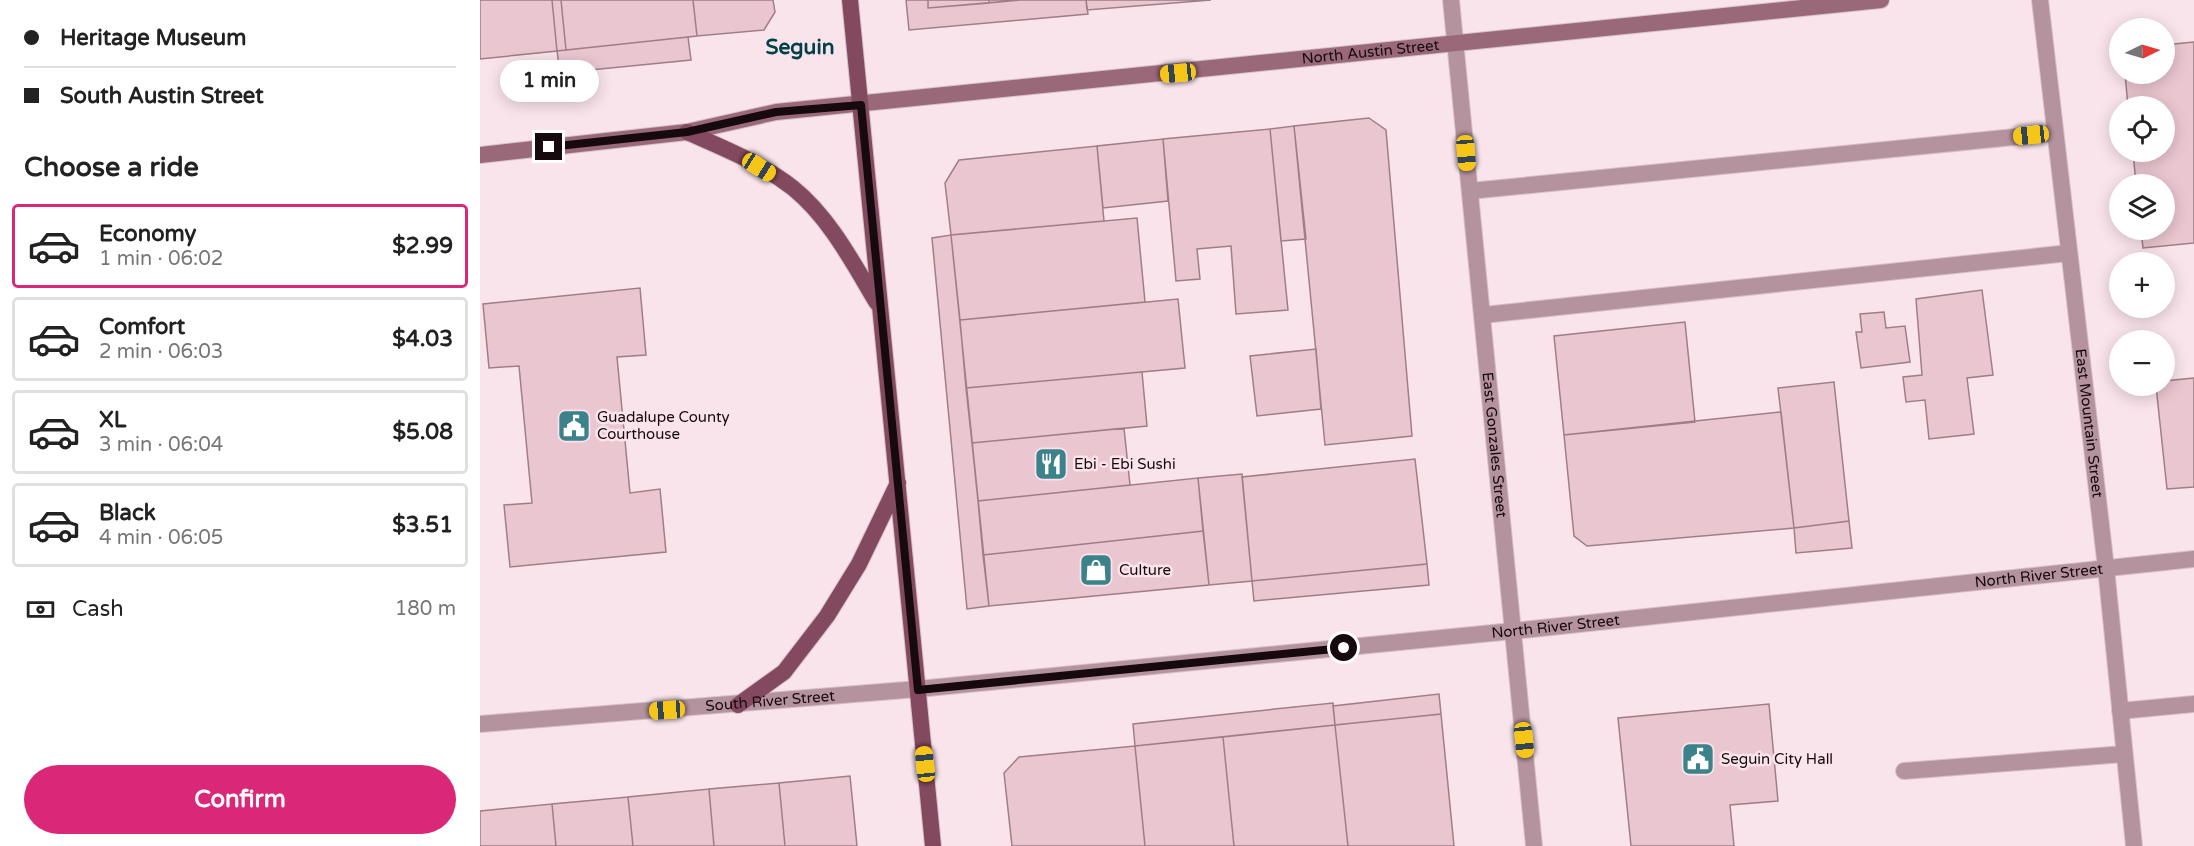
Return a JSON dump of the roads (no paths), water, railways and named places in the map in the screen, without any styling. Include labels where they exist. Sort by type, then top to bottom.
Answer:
[{"type":"main road","points":[[850,0],[933,846]]},
{"type":"main road","name":"North Austin Street","points":[[480,155],[687,132],[776,112],[1456,45],[1881,0]]},
{"type":"main road","points":[[687,132],[744,158],[793,188],[832,230],[880,307]]},
{"type":"main road","points":[[738,705],[784,672],[827,616],[859,564],[898,482]]},
{"type":"street","name":"East Gonzales Street","points":[[1451,0],[1534,846]]},
{"type":"street","name":"East Mountain Street","points":[[2040,0],[2106,568],[2134,846]]},
{"type":"street","points":[[1470,191],[2055,133]]},
{"type":"street","points":[[1483,315],[2069,254]]},
{"type":"street","name":"North River Street","points":[[918,690],[1513,631],[2194,559]]},
{"type":"street","name":"South River Street","points":[[480,724],[918,690]]},
{"type":"street","points":[[2120,711],[2194,704]]},
{"type":"street","points":[[1904,771],[2124,754]]},
{"type":"place","name":"Guadalupe County Courthouse","points":[[574,426]]},
{"type":"place","name":"Ebi - Ebi Sushi","points":[[1051,464]]},
{"type":"place","name":"Culture","points":[[1096,570]]},
{"type":"place","name":"Seguin City Hall","points":[[1698,759]]},
{"type":"district","name":"Seguin","points":[[800,47]]}]
